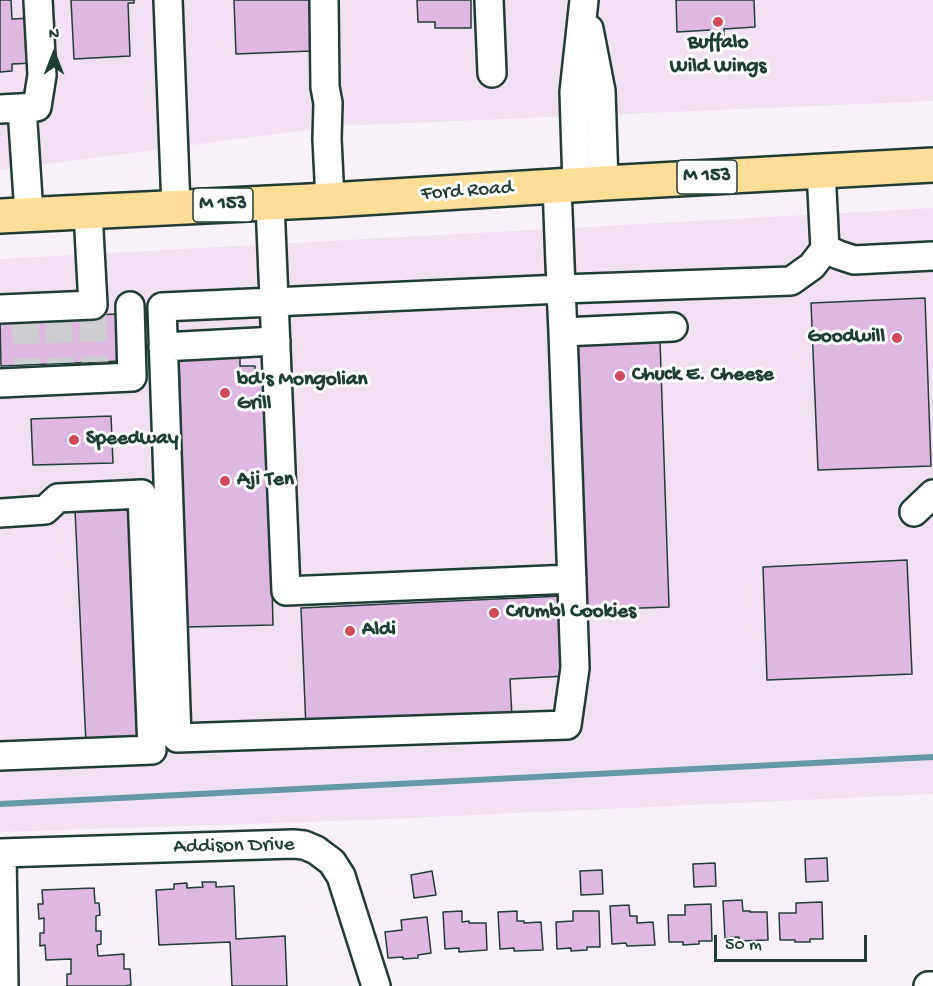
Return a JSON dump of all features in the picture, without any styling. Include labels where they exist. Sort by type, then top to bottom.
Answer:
[{"type":"main road","name":"Ford Road","points":[[15,215],[330,200],[933,165]]},
{"type":"street","points":[[15,215],[11,109],[37,107],[42,75],[38,0]]},
{"type":"street","points":[[168,0],[177,207]]},
{"type":"street","points":[[324,0],[330,200]]},
{"type":"street","points":[[489,0],[492,73]]},
{"type":"street","points":[[0,756],[152,750],[177,738],[567,725],[575,668],[561,289],[580,184],[601,91],[584,2]]},
{"type":"street","points":[[16,311],[274,303],[791,281],[812,266],[825,249],[821,171]]},
{"type":"street","points":[[270,203],[286,591],[572,579]]},
{"type":"street","points":[[88,212],[93,310]]},
{"type":"street","points":[[825,249],[854,260],[933,256]]},
{"type":"street","points":[[0,383],[27,373],[95,370],[132,377],[130,306]]},
{"type":"street","points":[[162,307],[177,738]]},
{"type":"street","points":[[563,332],[673,327]]},
{"type":"street","points":[[163,347],[276,341]]},
{"type":"street","points":[[0,513],[45,510],[58,498],[142,494],[152,750]]},
{"type":"street","name":"Addison Drive","points":[[1,853],[304,845],[332,861],[341,876],[376,986]]},
{"type":"street","points":[[1,853],[4,986]]},
{"type":"street","points":[[928,986],[933,986]]},
{"type":"shaded area","points":[[0,0],[933,0],[933,101],[338,126],[0,170]]},
{"type":"shaded area","points":[[933,208],[933,794],[365,820],[0,832],[0,259]]},
{"type":"building","points":[[0,0],[11,0],[12,19],[32,18],[34,63],[12,64],[12,71],[0,72]]},
{"type":"building","points":[[71,0],[134,0],[134,3],[128,3],[130,56],[74,59]]},
{"type":"building","points":[[234,0],[309,0],[311,51],[236,54]]},
{"type":"building","points":[[417,0],[471,0],[471,28],[435,28],[435,22],[418,22]]},
{"type":"building","points":[[676,0],[754,0],[755,27],[724,29],[724,36],[709,37],[710,30],[677,32]]},
{"type":"building","points":[[925,298],[931,466],[818,470],[811,303]]},
{"type":"building","points":[[119,314],[121,361],[1,366],[0,318]]},
{"type":"building","points":[[660,341],[669,607],[586,610],[577,344]]},
{"type":"building","points":[[240,355],[240,366],[255,366],[255,376],[267,376],[273,625],[186,627],[179,357]]},
{"type":"building","points":[[111,416],[113,463],[33,465],[31,419]]},
{"type":"building","points":[[132,507],[144,741],[86,744],[75,510]]},
{"type":"building","points":[[907,560],[912,674],[767,680],[763,567]]},
{"type":"building","points":[[562,596],[566,676],[510,679],[512,718],[306,728],[301,608]]},
{"type":"building","points":[[827,858],[828,881],[806,882],[805,859]]},
{"type":"building","points":[[715,863],[716,886],[694,887],[693,864]]},
{"type":"building","points":[[602,870],[603,894],[581,895],[580,871]]},
{"type":"building","points":[[432,871],[436,895],[414,898],[411,875]]},
{"type":"building","points":[[202,882],[216,882],[216,887],[234,886],[236,939],[285,936],[287,986],[232,986],[230,942],[159,945],[156,890],[174,889],[174,884],[187,883],[187,888],[203,887]]},
{"type":"building","points":[[94,888],[95,903],[99,903],[100,915],[96,916],[96,931],[101,931],[101,944],[97,945],[98,956],[124,954],[124,969],[130,969],[131,985],[67,986],[67,974],[71,974],[71,959],[46,960],[45,945],[40,946],[40,933],[44,933],[44,918],[39,919],[38,904],[43,904],[42,890]]},
{"type":"building","points":[[742,900],[743,911],[767,912],[768,940],[739,941],[739,937],[725,938],[723,901]]},
{"type":"building","points":[[822,902],[823,939],[810,939],[810,942],[780,940],[779,913],[796,913],[796,903]]},
{"type":"building","points":[[711,904],[712,941],[683,945],[683,942],[669,942],[668,915],[685,915],[685,905]]},
{"type":"building","points":[[629,905],[630,916],[637,916],[637,923],[653,922],[655,945],[612,944],[610,906]]},
{"type":"building","points":[[462,911],[462,922],[486,923],[487,950],[459,952],[459,948],[445,949],[443,912]]},
{"type":"building","points":[[517,911],[517,921],[541,922],[543,950],[500,949],[498,912]]},
{"type":"building","points":[[573,911],[599,911],[600,947],[571,951],[571,948],[557,949],[556,922],[573,921]]},
{"type":"building","points":[[427,917],[431,953],[418,955],[418,958],[388,958],[385,932],[402,930],[401,920]]},
{"type":"waterway","points":[[0,804],[933,757]]},
{"type":"tunnel","points":[[93,315],[95,362]]},
{"type":"tunnel","points":[[58,316],[60,363]]},
{"type":"tunnel","points":[[25,317],[27,364]]},
{"type":"place","name":"Buffalo Wild Wings","points":[[718,22]]},
{"type":"place","name":"Goodwill","points":[[897,338]]},
{"type":"place","name":"Chuck E. Cheese","points":[[620,376]]},
{"type":"place","name":"bd's Mongolian Grill","points":[[225,393]]},
{"type":"place","name":"Speedway","points":[[74,440]]},
{"type":"place","name":"Aji Ten","points":[[225,481]]},
{"type":"place","name":"Crumbl Cookies","points":[[494,613]]},
{"type":"place","name":"Aldi","points":[[350,631]]}]
